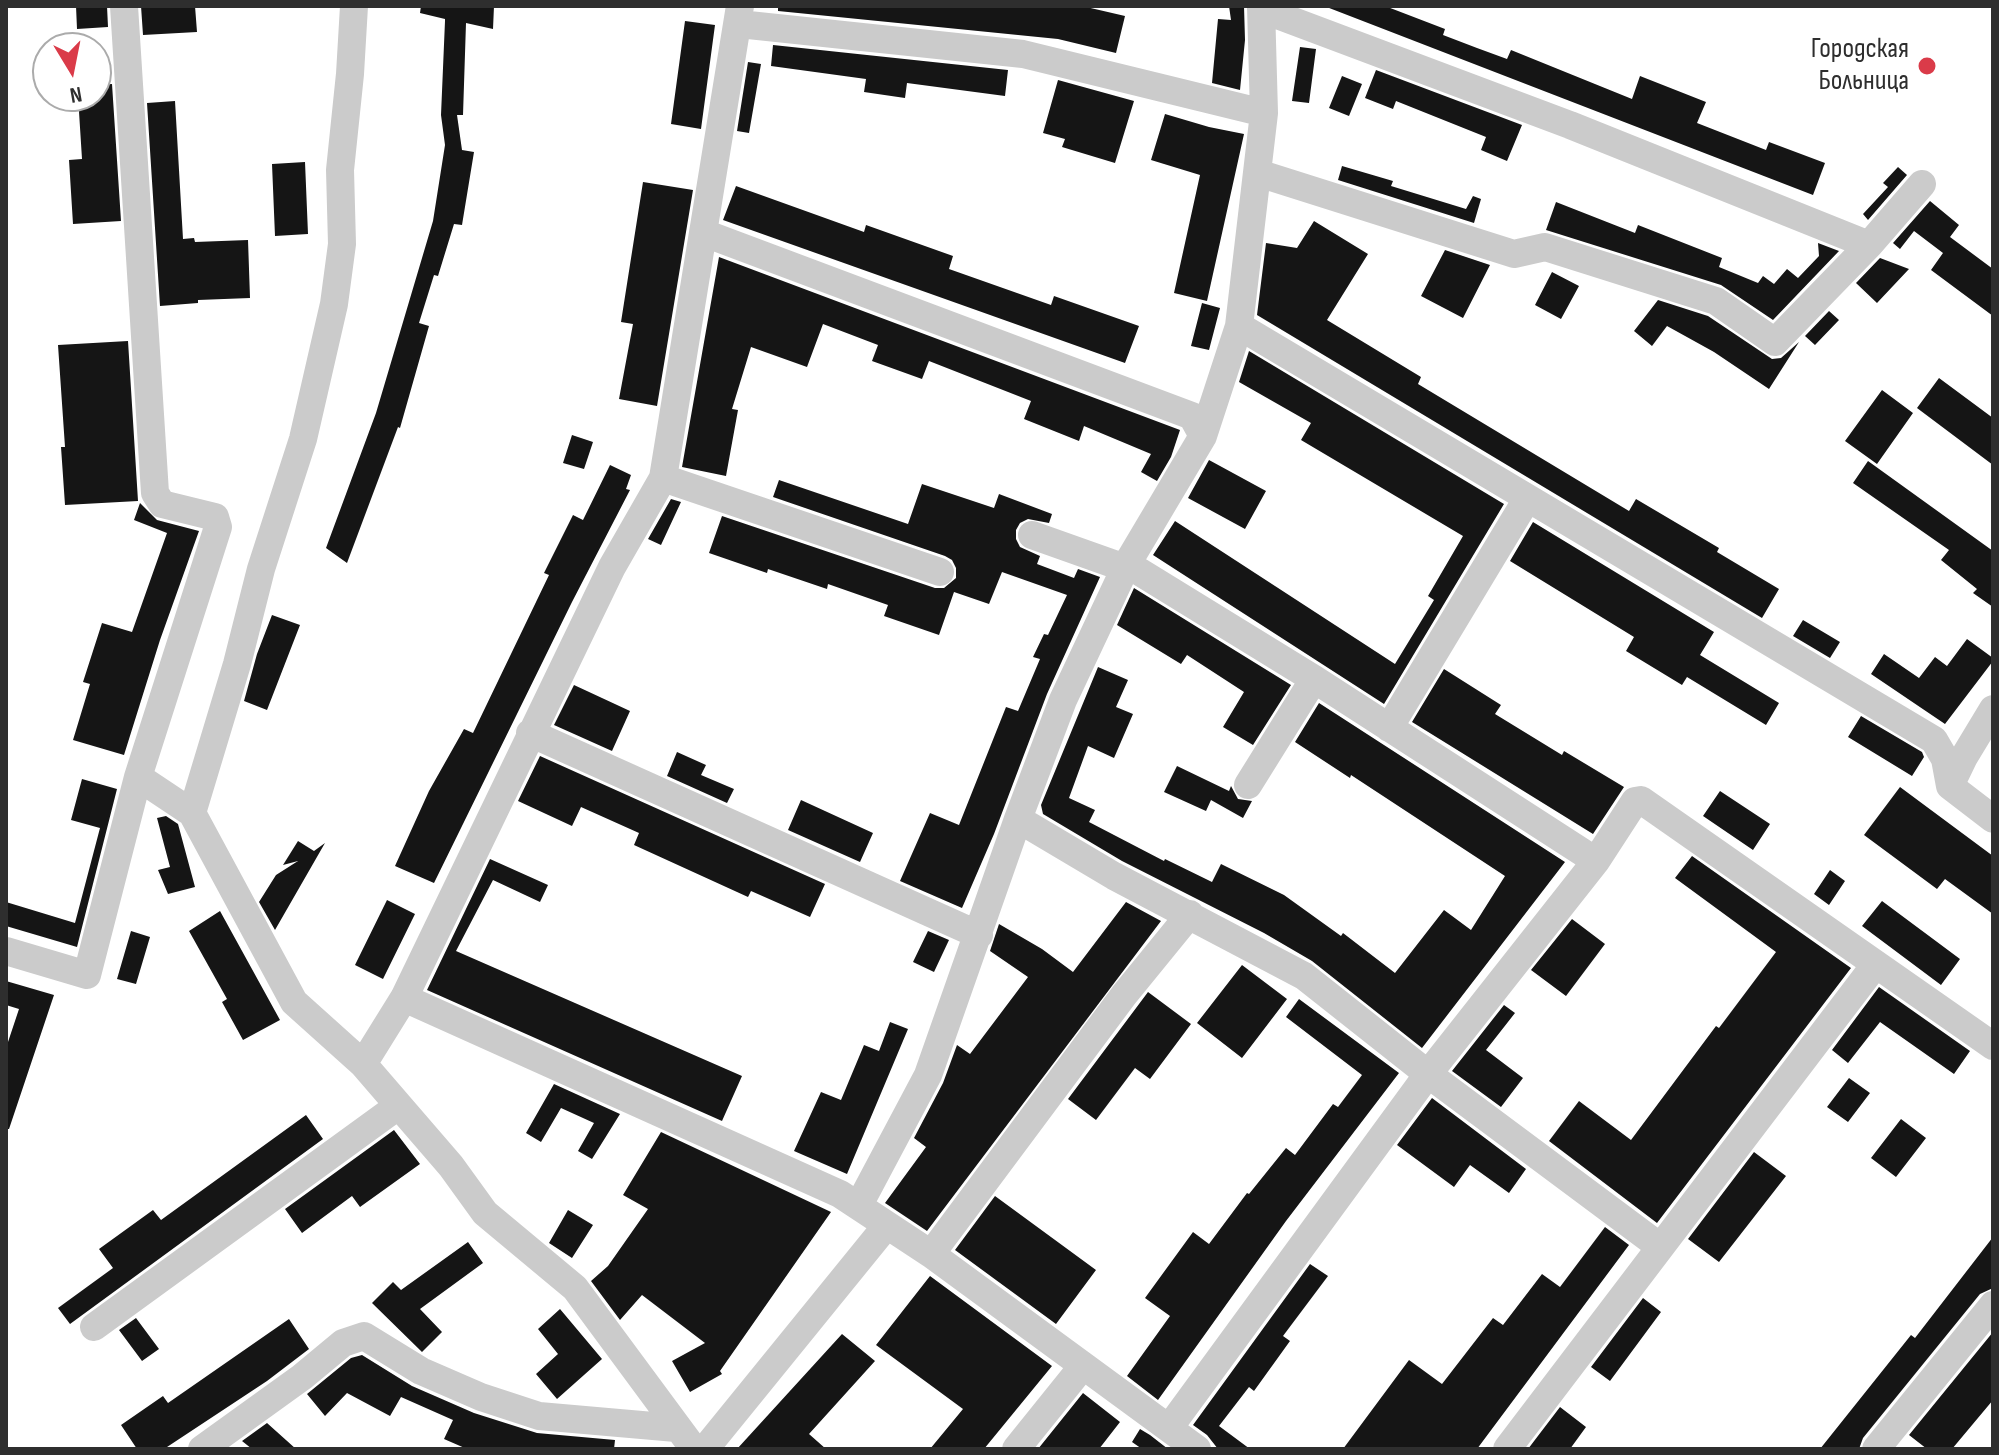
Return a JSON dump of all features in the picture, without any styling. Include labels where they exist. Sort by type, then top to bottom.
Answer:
[{"type":"street","points":[[6,951],[87,975],[138,777],[218,521],[215,517],[162,504],[155,493],[124,6]]},
{"type":"street","points":[[186,808],[237,664],[261,569],[303,439],[334,304],[342,244],[340,170],[354,6]]},
{"type":"street","points":[[859,1205],[928,1075],[1063,700],[1126,566],[1203,436],[1239,326],[1264,113],[1261,8],[1570,125],[1869,245]]},
{"type":"street","points":[[363,1064],[404,998],[612,567],[663,478],[739,15],[1023,54],[1264,113]]},
{"type":"street","points":[[1258,173],[1514,254],[1545,247],[1716,301],[1775,342],[1869,245],[1922,184]]},
{"type":"street","points":[[704,233],[1192,416],[1203,436]]},
{"type":"street","points":[[1239,326],[1934,740],[1945,759],[1950,786],[1993,819]]},
{"type":"street","points":[[663,478],[940,572]]},
{"type":"street","points":[[1389,728],[1527,499]]},
{"type":"street","points":[[1032,535],[1126,566],[1314,679],[1596,861]]},
{"type":"street","points":[[1248,785],[1314,679]]},
{"type":"street","points":[[1950,786],[1993,709]]},
{"type":"street","points":[[530,733],[979,935]]},
{"type":"street","points":[[138,777],[186,808],[294,1002],[363,1064],[451,1166],[485,1213],[575,1288],[685,1438]]},
{"type":"street","points":[[1169,1428],[1428,1074],[1596,861],[1635,801],[1641,800],[1993,1046]]},
{"type":"street","points":[[1018,819],[1114,876],[1304,976],[1428,1074],[1659,1246]]},
{"type":"street","points":[[931,1254],[1124,995],[1190,914]]},
{"type":"street","points":[[1507,1449],[1875,965]]},
{"type":"street","points":[[404,998],[840,1194],[931,1254],[1197,1449]]},
{"type":"street","points":[[94,1327],[398,1106]]},
{"type":"street","points":[[705,1449],[887,1225]]},
{"type":"street","points":[[1876,1449],[1993,1305]]},
{"type":"street","points":[[202,1449],[289,1387],[343,1343],[364,1336],[421,1371],[481,1397],[539,1416],[685,1438]]},
{"type":"street","points":[[1016,1449],[1082,1367]]},
{"type":"building","points":[[76,6],[107,6],[108,27],[77,29]]},
{"type":"building","points":[[141,6],[195,6],[197,32],[143,35]]},
{"type":"building","points":[[421,6],[494,6],[493,29],[466,23],[463,115],[457,115],[462,150],[474,152],[462,225],[454,224],[438,276],[434,275],[419,323],[429,326],[400,428],[347,563],[326,548],[376,413],[433,221],[445,145],[441,115],[445,19],[420,13]]},
{"type":"building","points":[[778,6],[1082,6],[1125,16],[1116,53],[1058,39],[778,11]]},
{"type":"building","points":[[1229,6],[1244,6],[1245,40],[1240,90],[1212,83],[1218,19],[1231,20]]},
{"type":"building","points":[[1324,6],[1385,6],[1445,29],[1443,35],[1477,48],[1507,59],[1511,50],[1632,99],[1640,76],[1706,102],[1697,123],[1766,150],[1769,142],[1825,163],[1813,195]]},
{"type":"building","points":[[685,21],[715,25],[701,129],[671,124]]},
{"type":"building","points":[[773,45],[1008,70],[1005,96],[907,83],[905,98],[864,92],[866,79],[771,66]]},
{"type":"building","points":[[1300,47],[1316,49],[1309,103],[1292,101]]},
{"type":"building","points":[[748,62],[761,64],[749,133],[737,131]]},
{"type":"building","points":[[1376,70],[1522,125],[1507,161],[1481,150],[1486,137],[1396,101],[1393,109],[1365,98]]},
{"type":"building","points":[[1342,76],[1362,84],[1349,116],[1329,108]]},
{"type":"building","points":[[1058,80],[1134,101],[1115,163],[1062,147],[1065,139],[1043,133]]},
{"type":"building","points":[[112,84],[121,221],[73,224],[69,160],[82,159],[79,112],[112,112]]},
{"type":"building","points":[[175,101],[183,239],[194,238],[195,242],[248,240],[250,298],[198,300],[198,303],[160,306],[147,103]]},
{"type":"building","points":[[1165,114],[1244,134],[1207,301],[1174,293],[1200,175],[1151,160]]},
{"type":"building","points":[[305,162],[308,234],[275,236],[272,164]]},
{"type":"building","points":[[1342,166],[1393,181],[1391,186],[1466,209],[1473,196],[1481,199],[1474,223],[1338,180]]},
{"type":"building","points":[[1898,167],[1907,175],[1868,220],[1863,214],[1888,187],[1883,183]]},
{"type":"building","points":[[643,182],[693,190],[657,406],[619,399],[633,324],[621,322]]},
{"type":"building","points":[[736,186],[864,232],[866,225],[953,256],[949,269],[1051,305],[1054,296],[1139,326],[1125,363],[723,220]]},
{"type":"building","points":[[1930,201],[1959,225],[1950,237],[1993,269],[1993,316],[1931,270],[1943,253],[1914,231],[1900,249],[1893,243]]},
{"type":"building","points":[[1556,202],[1635,233],[1638,225],[1722,258],[1719,267],[1758,283],[1763,276],[1774,284],[1787,269],[1798,278],[1819,256],[1818,243],[1839,251],[1773,320],[1721,285],[1546,230]]},
{"type":"building","points":[[1314,221],[1368,254],[1327,320],[1421,377],[1418,384],[1629,511],[1636,499],[1719,548],[1717,552],[1779,589],[1762,618],[1257,315],[1266,243],[1297,248]]},
{"type":"building","points":[[1445,250],[1490,265],[1463,318],[1421,296]]},
{"type":"building","points":[[719,257],[1180,430],[1171,457],[1157,481],[1141,472],[1151,454],[1084,426],[1079,441],[1024,419],[1031,401],[929,361],[922,379],[872,361],[878,345],[823,324],[807,367],[751,347],[732,409],[738,410],[726,476],[682,467]]},
{"type":"building","points":[[1880,258],[1909,269],[1877,303],[1856,283]]},
{"type":"building","points":[[1552,272],[1579,286],[1561,319],[1535,305]]},
{"type":"building","points":[[1658,300],[1708,316],[1772,359],[1781,358],[1799,342],[1769,389],[1714,352],[1667,326],[1652,346],[1634,331]]},
{"type":"building","points":[[1202,303],[1220,308],[1209,350],[1191,346]]},
{"type":"building","points":[[1829,311],[1839,320],[1815,345],[1805,336]]},
{"type":"building","points":[[128,341],[138,501],[65,505],[61,447],[65,447],[58,345]]},
{"type":"building","points":[[1249,351],[1504,504],[1384,704],[1153,555],[1175,521],[1395,664],[1434,600],[1428,596],[1463,536],[1301,440],[1311,423],[1239,382]]},
{"type":"building","points":[[1939,378],[1993,418],[1993,465],[1917,408]]},
{"type":"building","points":[[1882,390],[1913,413],[1877,464],[1845,441]]},
{"type":"building","points":[[572,435],[593,442],[584,469],[563,463]]},
{"type":"building","points":[[1209,460],[1266,491],[1245,529],[1188,498]]},
{"type":"building","points":[[1868,461],[1993,551],[1993,607],[1973,593],[1977,589],[1941,560],[1949,550],[1853,483]]},
{"type":"building","points":[[610,465],[631,475],[626,489],[630,490],[434,883],[395,866],[429,791],[464,729],[473,733],[549,575],[544,573],[573,515],[583,520]]},
{"type":"building","points":[[779,480],[908,524],[922,484],[994,508],[999,494],[1052,514],[1049,523],[1028,519],[1020,523],[1016,530],[1020,547],[1040,556],[1037,564],[1074,578],[1078,569],[1100,577],[1047,694],[994,834],[962,908],[900,881],[930,813],[959,825],[1006,707],[1018,711],[1040,659],[1033,657],[1044,634],[1048,635],[1067,595],[1002,572],[989,604],[954,592],[939,635],[884,616],[888,605],[828,584],[827,589],[709,553],[722,516],[935,588],[944,588],[956,578],[952,560],[945,556],[773,497]]},
{"type":"building","points":[[671,499],[681,502],[661,545],[648,539]]},
{"type":"building","points":[[140,503],[157,520],[199,531],[124,755],[73,740],[90,684],[83,682],[102,623],[132,632],[167,533],[134,520]]},
{"type":"building","points":[[1533,522],[1714,632],[1700,655],[1779,703],[1766,725],[1687,677],[1682,685],[1626,651],[1634,637],[1510,561]]},
{"type":"building","points":[[1134,588],[1291,685],[1253,745],[1223,727],[1244,692],[1187,655],[1181,664],[1117,625]]},
{"type":"building","points":[[272,615],[300,625],[267,710],[244,701]]},
{"type":"building","points":[[1803,620],[1840,642],[1830,658],[1793,636]]},
{"type":"building","points":[[1967,639],[1993,661],[1945,724],[1871,674],[1884,654],[1919,678],[1935,657],[1947,666]]},
{"type":"building","points":[[1098,667],[1128,680],[1116,707],[1133,714],[1114,758],[1088,746],[1069,798],[1095,810],[1089,822],[1212,882],[1221,864],[1284,895],[1341,936],[1343,933],[1395,973],[1444,910],[1471,930],[1505,876],[1295,742],[1319,703],[1565,862],[1422,1048],[1312,961],[1264,933],[1122,861],[1043,814],[1041,805]]},
{"type":"building","points":[[1444,669],[1501,705],[1495,714],[1562,755],[1564,751],[1624,787],[1593,834],[1412,722]]},
{"type":"building","points":[[574,685],[630,711],[612,751],[554,725]]},
{"type":"building","points":[[1861,716],[1922,752],[1924,757],[1912,776],[1848,737]]},
{"type":"building","points":[[677,752],[706,765],[701,775],[734,789],[727,803],[667,776]]},
{"type":"building","points":[[540,756],[825,884],[810,917],[751,891],[748,897],[634,845],[639,833],[581,807],[572,826],[518,801]]},
{"type":"building","points":[[1177,766],[1229,791],[1231,786],[1238,799],[1252,801],[1243,818],[1211,800],[1206,811],[1164,792]]},
{"type":"building","points":[[82,779],[117,789],[77,947],[6,926],[6,902],[75,923],[100,828],[71,820]]},
{"type":"building","points":[[1900,787],[1993,856],[1993,914],[1945,879],[1937,889],[1864,835]]},
{"type":"building","points":[[1720,791],[1770,824],[1753,850],[1703,816]]},
{"type":"building","points":[[801,800],[873,833],[860,862],[788,830]]},
{"type":"building","points":[[166,816],[178,824],[195,887],[168,894],[158,870],[170,867],[157,818]]},
{"type":"building","points":[[298,841],[314,851],[325,843],[275,930],[259,902],[276,875],[298,861],[283,865]]},
{"type":"building","points":[[1692,856],[1851,968],[1657,1223],[1549,1141],[1579,1101],[1631,1140],[1776,952],[1675,878]]},
{"type":"building","points":[[490,859],[548,885],[540,902],[493,880],[456,951],[742,1076],[722,1121],[427,990]]},
{"type":"building","points":[[1830,870],[1845,881],[1829,905],[1814,894]]},
{"type":"building","points":[[387,900],[415,914],[383,979],[355,965]]},
{"type":"building","points":[[1882,901],[1960,959],[1941,985],[1862,926]]},
{"type":"building","points":[[1126,902],[1161,921],[927,1231],[885,1203],[926,1147],[914,1138],[943,1083],[957,1045],[970,1054],[1028,977],[990,951],[999,924],[1042,949],[1073,972]]},
{"type":"building","points":[[220,911],[280,1020],[243,1040],[222,1002],[227,999],[189,931]]},
{"type":"building","points":[[1572,919],[1605,944],[1566,996],[1531,970]]},
{"type":"building","points":[[131,931],[150,937],[136,984],[117,979]]},
{"type":"building","points":[[928,931],[949,940],[934,972],[913,962]]},
{"type":"building","points":[[1242,965],[1287,999],[1242,1058],[1197,1023]]},
{"type":"building","points":[[6,981],[54,995],[9,1129],[6,1129],[6,1048],[19,1009],[6,1005]]},
{"type":"building","points":[[1879,987],[1970,1051],[1954,1074],[1880,1022],[1848,1063],[1832,1050]]},
{"type":"building","points":[[1148,992],[1191,1024],[1150,1079],[1135,1068],[1096,1120],[1068,1099]]},
{"type":"building","points":[[1299,999],[1399,1073],[1286,1221],[1158,1400],[1127,1376],[1170,1316],[1145,1298],[1193,1232],[1209,1244],[1286,1148],[1295,1155],[1333,1104],[1338,1107],[1362,1075],[1286,1017]]},
{"type":"building","points":[[1504,1005],[1515,1013],[1486,1050],[1523,1078],[1501,1107],[1452,1071]]},
{"type":"building","points":[[890,1022],[908,1029],[847,1174],[794,1151],[821,1092],[841,1100],[864,1045],[879,1051]]},
{"type":"building","points":[[1849,1078],[1870,1093],[1848,1122],[1827,1107]]},
{"type":"building","points":[[554,1084],[620,1114],[592,1159],[578,1151],[594,1123],[561,1108],[541,1142],[526,1133]]},
{"type":"building","points":[[1432,1098],[1526,1169],[1509,1193],[1470,1165],[1454,1187],[1397,1145]]},
{"type":"building","points":[[306,1115],[323,1139],[70,1324],[58,1308],[113,1268],[99,1249],[153,1210],[161,1220]]},
{"type":"building","points":[[1901,1119],[1926,1138],[1896,1177],[1871,1158]]},
{"type":"building","points":[[394,1130],[420,1164],[360,1207],[352,1196],[302,1233],[285,1209]]},
{"type":"building","points":[[661,1132],[831,1212],[720,1371],[722,1374],[690,1392],[672,1361],[705,1343],[642,1295],[620,1320],[591,1281],[608,1266],[648,1209],[623,1195]]},
{"type":"building","points":[[1754,1152],[1786,1176],[1719,1262],[1688,1239]]},
{"type":"building","points":[[995,1196],[1096,1270],[1056,1324],[955,1250]]},
{"type":"building","points":[[568,1210],[593,1225],[572,1258],[549,1243]]},
{"type":"building","points":[[1605,1227],[1629,1245],[1477,1449],[1343,1449],[1409,1360],[1442,1384],[1493,1318],[1503,1325],[1542,1274],[1560,1287]]},
{"type":"building","points":[[1993,1237],[1993,1288],[1980,1294],[1863,1438],[1859,1449],[1820,1449],[1911,1335],[1915,1338]]},
{"type":"building","points":[[468,1242],[483,1263],[420,1309],[442,1332],[422,1352],[372,1303],[393,1282],[401,1290]]},
{"type":"building","points":[[1310,1264],[1328,1276],[1283,1336],[1290,1341],[1254,1391],[1249,1387],[1219,1426],[1250,1449],[1218,1449],[1207,1435],[1193,1425]]},
{"type":"building","points":[[930,1276],[1052,1366],[984,1449],[930,1449],[963,1409],[876,1345]]},
{"type":"building","points":[[1643,1298],[1661,1312],[1610,1381],[1591,1367]]},
{"type":"building","points":[[560,1309],[602,1359],[557,1399],[536,1374],[558,1354],[538,1329]]},
{"type":"building","points":[[136,1318],[159,1349],[142,1361],[119,1330]]},
{"type":"building","points":[[289,1319],[309,1349],[267,1381],[164,1449],[137,1449],[121,1425],[163,1396],[168,1403]]},
{"type":"building","points":[[1993,1332],[1993,1400],[1952,1449],[1927,1449],[1909,1435]]},
{"type":"building","points":[[842,1334],[875,1361],[809,1434],[826,1449],[737,1449]]},
{"type":"building","points":[[362,1355],[412,1386],[474,1413],[537,1433],[615,1440],[614,1449],[467,1449],[444,1439],[453,1420],[401,1397],[390,1416],[347,1393],[325,1416],[307,1394],[351,1358]]},
{"type":"building","points":[[1083,1393],[1120,1422],[1099,1449],[1038,1449]]},
{"type":"building","points":[[1560,1407],[1586,1427],[1570,1449],[1528,1449]]},
{"type":"building","points":[[267,1423],[296,1449],[252,1449],[242,1441]]},
{"type":"building","points":[[1140,1429],[1168,1449],[1142,1449],[1132,1442]]},
{"type":"place","name":"Городская Больница","points":[[1927,66]]}]
